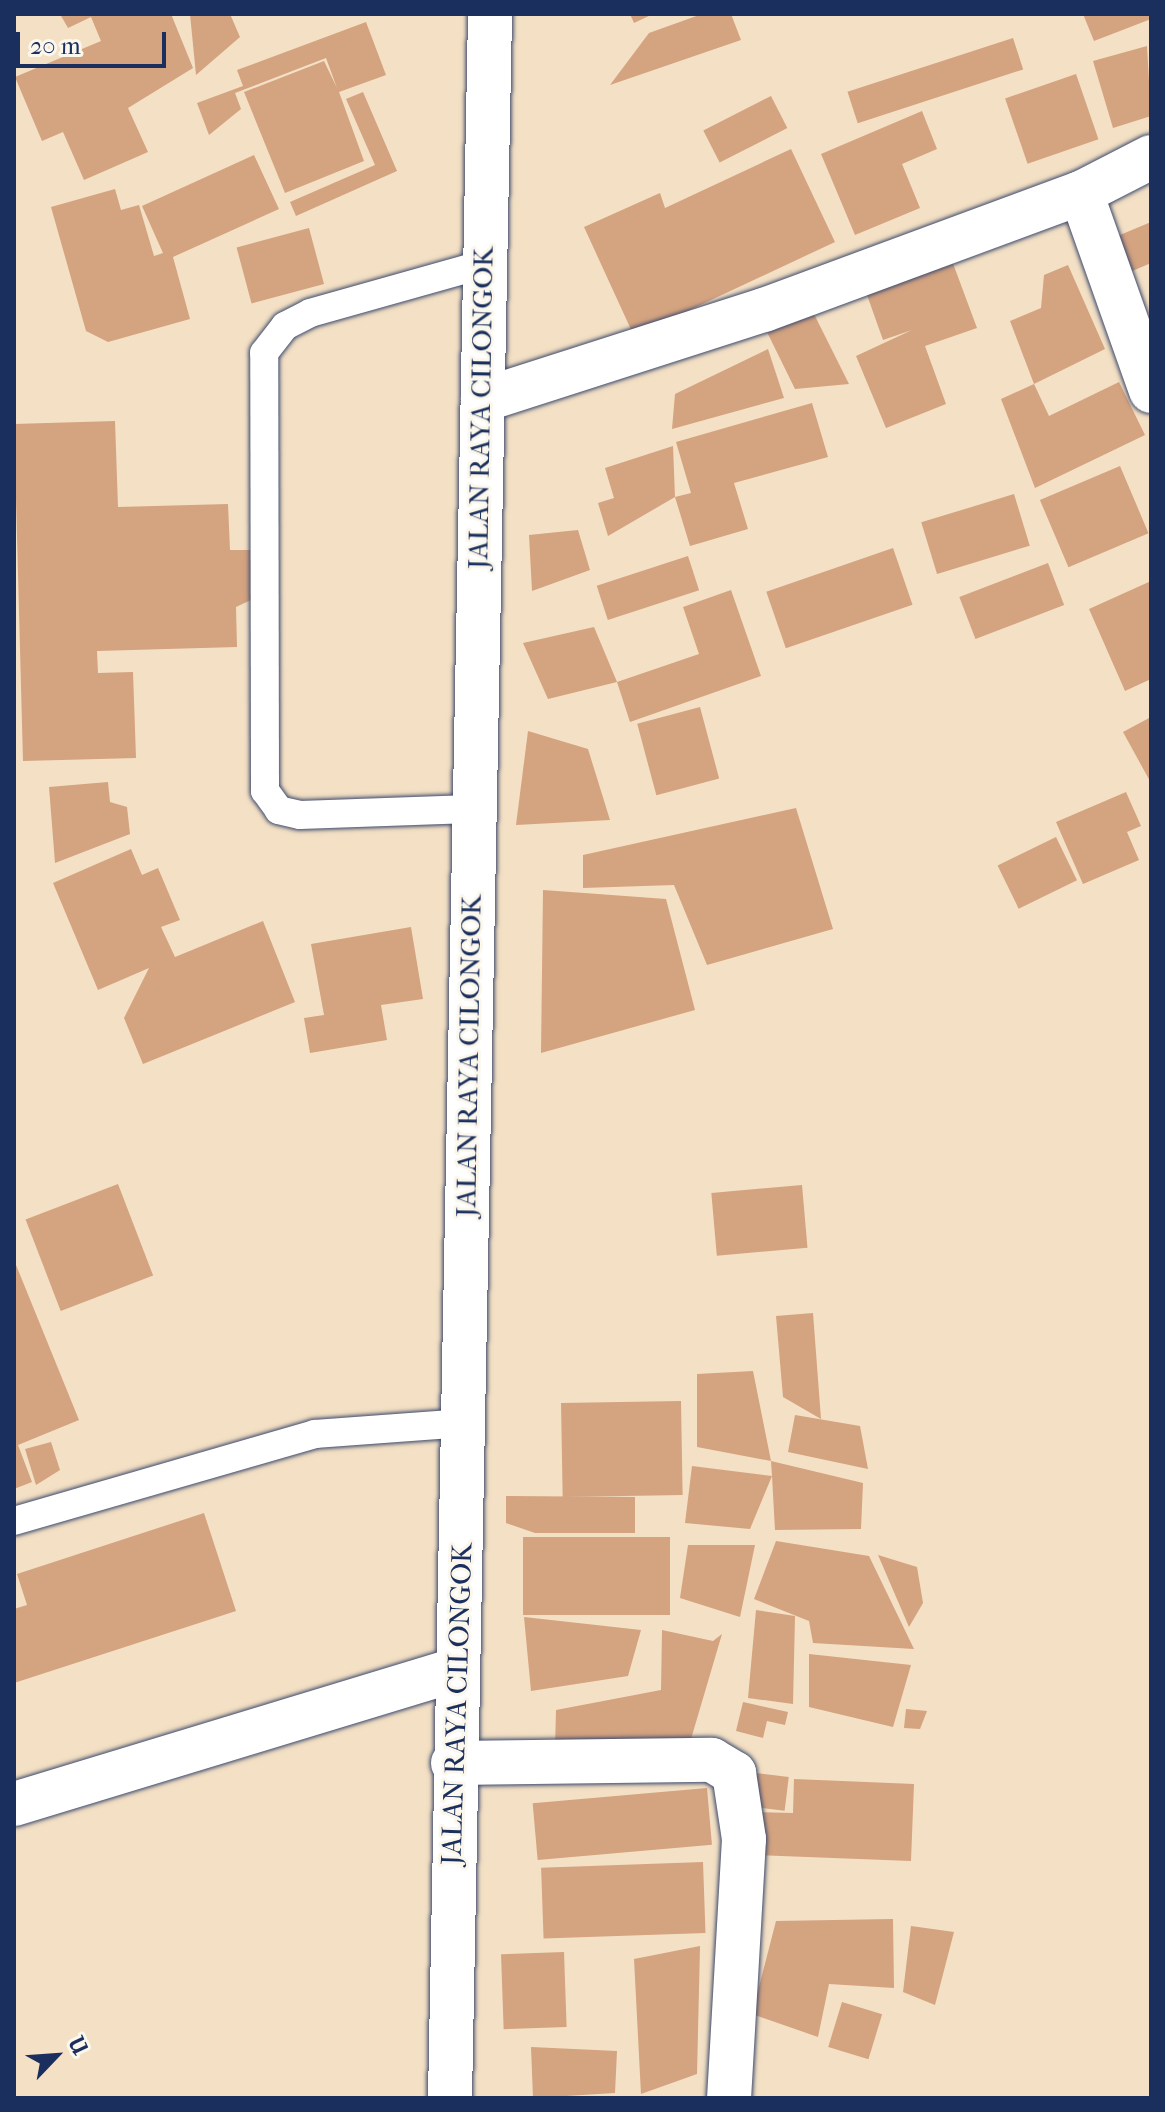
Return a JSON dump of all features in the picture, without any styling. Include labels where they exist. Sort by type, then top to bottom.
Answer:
[{"type":"main road","name":"JALAN RAYA CILONGOK","points":[[450,2098],[453,1763],[465,1423],[471,809],[490,14]]},
{"type":"main road","points":[[483,400],[764,310],[1081,193],[1151,157]]},
{"type":"main road","points":[[1081,193],[1151,391]]},
{"type":"main road","points":[[14,1804],[457,1669]]},
{"type":"main road","points":[[453,1763],[712,1760],[734,1773],[744,1839],[729,2098]]},
{"type":"lane","points":[[471,809],[300,815],[279,810],[265,791],[264,353],[285,326],[310,313],[484,264]]},
{"type":"lane","points":[[14,1521],[315,1434],[465,1423]]},
{"type":"building","points":[[60,14],[171,14],[193,68],[128,108],[148,152],[84,180],[63,132],[42,141],[15,77],[101,41],[91,17],[68,28]]},
{"type":"building","points":[[190,14],[230,14],[240,37],[196,75]]},
{"type":"building","points":[[630,14],[653,14],[634,23]]},
{"type":"building","points":[[702,14],[731,14],[741,40],[610,85],[649,33]]},
{"type":"building","points":[[1083,14],[1151,14],[1151,19],[1094,41]]},
{"type":"building","points":[[366,22],[386,75],[339,92],[364,161],[285,193],[244,92],[324,61],[337,88],[326,58],[235,93],[241,109],[209,135],[197,103],[243,86],[237,70]]},
{"type":"building","points":[[1013,38],[1023,69],[858,123],[848,92]]},
{"type":"building","points":[[1147,46],[1151,116],[1113,128],[1093,61]]},
{"type":"building","points":[[1076,74],[1098,139],[1028,164],[1005,98]]},
{"type":"building","points":[[363,92],[397,171],[296,216],[290,202],[375,165],[346,99]]},
{"type":"building","points":[[771,96],[787,128],[720,163],[703,131]]},
{"type":"building","points":[[922,111],[937,149],[902,164],[920,208],[855,235],[821,154]]},
{"type":"building","points":[[791,149],[835,242],[634,336],[584,227],[660,193],[665,208]]},
{"type":"building","points":[[254,155],[279,209],[173,257],[190,319],[108,342],[86,331],[51,207],[115,189],[121,210],[139,205],[154,256],[163,253],[142,206]]},
{"type":"building","points":[[1151,222],[1151,263],[1123,275],[1108,240]]},
{"type":"building","points":[[309,228],[324,284],[252,303],[237,247]]},
{"type":"building","points":[[948,250],[977,328],[925,346],[946,404],[886,428],[856,356],[912,330],[883,340],[862,281]]},
{"type":"building","points":[[1068,265],[1105,349],[1034,384],[1010,321],[1041,308],[1044,275]]},
{"type":"building","points":[[811,308],[849,384],[795,389],[766,330]]},
{"type":"building","points":[[768,349],[784,398],[672,429],[675,394]]},
{"type":"building","points":[[1119,382],[1145,435],[1035,488],[1001,399],[1034,384],[1049,416]]},
{"type":"building","points":[[812,403],[828,457],[734,483],[748,529],[690,546],[675,497],[691,493],[676,442]]},
{"type":"building","points":[[115,421],[118,507],[228,504],[230,550],[251,550],[253,599],[236,607],[237,647],[97,651],[98,673],[133,672],[136,758],[23,761],[14,424]]},
{"type":"building","points":[[673,446],[675,497],[608,536],[598,503],[614,498],[605,468]]},
{"type":"building","points":[[1120,466],[1149,533],[1068,567],[1040,500]]},
{"type":"building","points":[[1014,494],[1030,546],[937,574],[921,522]]},
{"type":"building","points":[[578,530],[590,570],[532,591],[529,535]]},
{"type":"building","points":[[893,548],[913,605],[786,648],[766,592]]},
{"type":"building","points":[[688,556],[699,590],[608,620],[597,586]]},
{"type":"building","points":[[1048,563],[1064,605],[975,639],[959,597]]},
{"type":"building","points":[[1151,581],[1151,679],[1125,691],[1089,609]]},
{"type":"building","points":[[731,590],[761,676],[630,722],[617,682],[699,654],[683,607]]},
{"type":"building","points":[[594,627],[617,682],[548,699],[523,643]]},
{"type":"building","points":[[700,707],[719,778],[656,795],[637,724]]},
{"type":"building","points":[[1151,717],[1151,783],[1123,732]]},
{"type":"building","points":[[528,731],[588,749],[610,820],[516,825]]},
{"type":"building","points":[[108,782],[110,802],[127,807],[130,834],[55,863],[49,787]]},
{"type":"building","points":[[1126,792],[1141,826],[1127,832],[1139,860],[1083,884],[1056,822]]},
{"type":"building","points":[[796,808],[833,929],[707,965],[674,885],[583,888],[583,855]]},
{"type":"building","points":[[1056,837],[1077,880],[1019,909],[998,865]]},
{"type":"building","points":[[131,849],[142,875],[158,868],[180,920],[161,927],[175,957],[263,921],[295,1002],[143,1064],[124,1018],[149,968],[98,990],[53,883]]},
{"type":"building","points":[[543,890],[666,899],[695,1010],[541,1053]]},
{"type":"building","points":[[411,927],[423,999],[381,1005],[387,1040],[310,1053],[304,1018],[324,1015],[311,944]]},
{"type":"building","points":[[118,1184],[153,1275],[61,1311],[26,1219]]},
{"type":"building","points":[[802,1185],[807,1248],[717,1256],[711,1193]]},
{"type":"building","points":[[14,1260],[79,1420],[18,1445],[32,1482],[14,1489]]},
{"type":"building","points":[[813,1313],[821,1419],[783,1397],[776,1316]]},
{"type":"building","points":[[753,1371],[771,1461],[697,1447],[697,1374]]},
{"type":"building","points":[[681,1401],[683,1495],[563,1497],[561,1403]]},
{"type":"building","points":[[795,1415],[860,1426],[868,1469],[788,1452]]},
{"type":"building","points":[[51,1442],[60,1470],[36,1485],[25,1449]]},
{"type":"building","points":[[771,1461],[863,1483],[861,1529],[775,1530]]},
{"type":"building","points":[[692,1466],[772,1476],[750,1529],[685,1523]]},
{"type":"building","points":[[506,1496],[635,1497],[635,1533],[535,1533],[506,1523]]},
{"type":"building","points":[[204,1513],[236,1611],[14,1683],[14,1609],[27,1605],[17,1574]]},
{"type":"building","points":[[523,1537],[670,1537],[670,1615],[523,1615]]},
{"type":"building","points":[[776,1541],[869,1556],[914,1649],[813,1643],[809,1621],[754,1599]]},
{"type":"building","points":[[688,1545],[755,1545],[740,1617],[680,1598]]},
{"type":"building","points":[[878,1555],[917,1567],[923,1603],[909,1627]]},
{"type":"building","points":[[756,1610],[795,1616],[793,1704],[748,1698]]},
{"type":"building","points":[[524,1617],[641,1630],[628,1676],[531,1691]]},
{"type":"building","points":[[662,1630],[713,1641],[722,1634],[691,1739],[555,1747],[556,1710],[661,1690]]},
{"type":"building","points":[[809,1654],[911,1665],[893,1727],[809,1707]]},
{"type":"building","points":[[743,1702],[788,1712],[785,1725],[767,1721],[763,1738],[736,1731]]},
{"type":"building","points":[[906,1709],[927,1711],[920,1729],[904,1728]]},
{"type":"building","points":[[756,1773],[789,1777],[785,1811],[752,1807]]},
{"type":"building","points":[[794,1779],[914,1784],[911,1861],[755,1855],[756,1812],[793,1813]]},
{"type":"building","points":[[707,1788],[712,1845],[538,1860],[533,1803]]},
{"type":"building","points":[[703,1862],[705,1933],[544,1939],[541,1868]]},
{"type":"building","points":[[893,1919],[894,1988],[829,1984],[818,2037],[752,2014],[776,1921]]},
{"type":"building","points":[[911,1926],[954,1932],[935,2005],[903,1992]]},
{"type":"building","points":[[700,1946],[697,2074],[641,2094],[634,1959]]},
{"type":"building","points":[[564,1952],[567,2027],[504,2029],[501,1954]]},
{"type":"building","points":[[842,2002],[882,2014],[868,2059],[828,2047]]},
{"type":"building","points":[[531,2047],[617,2051],[615,2093],[533,2098]]}]
